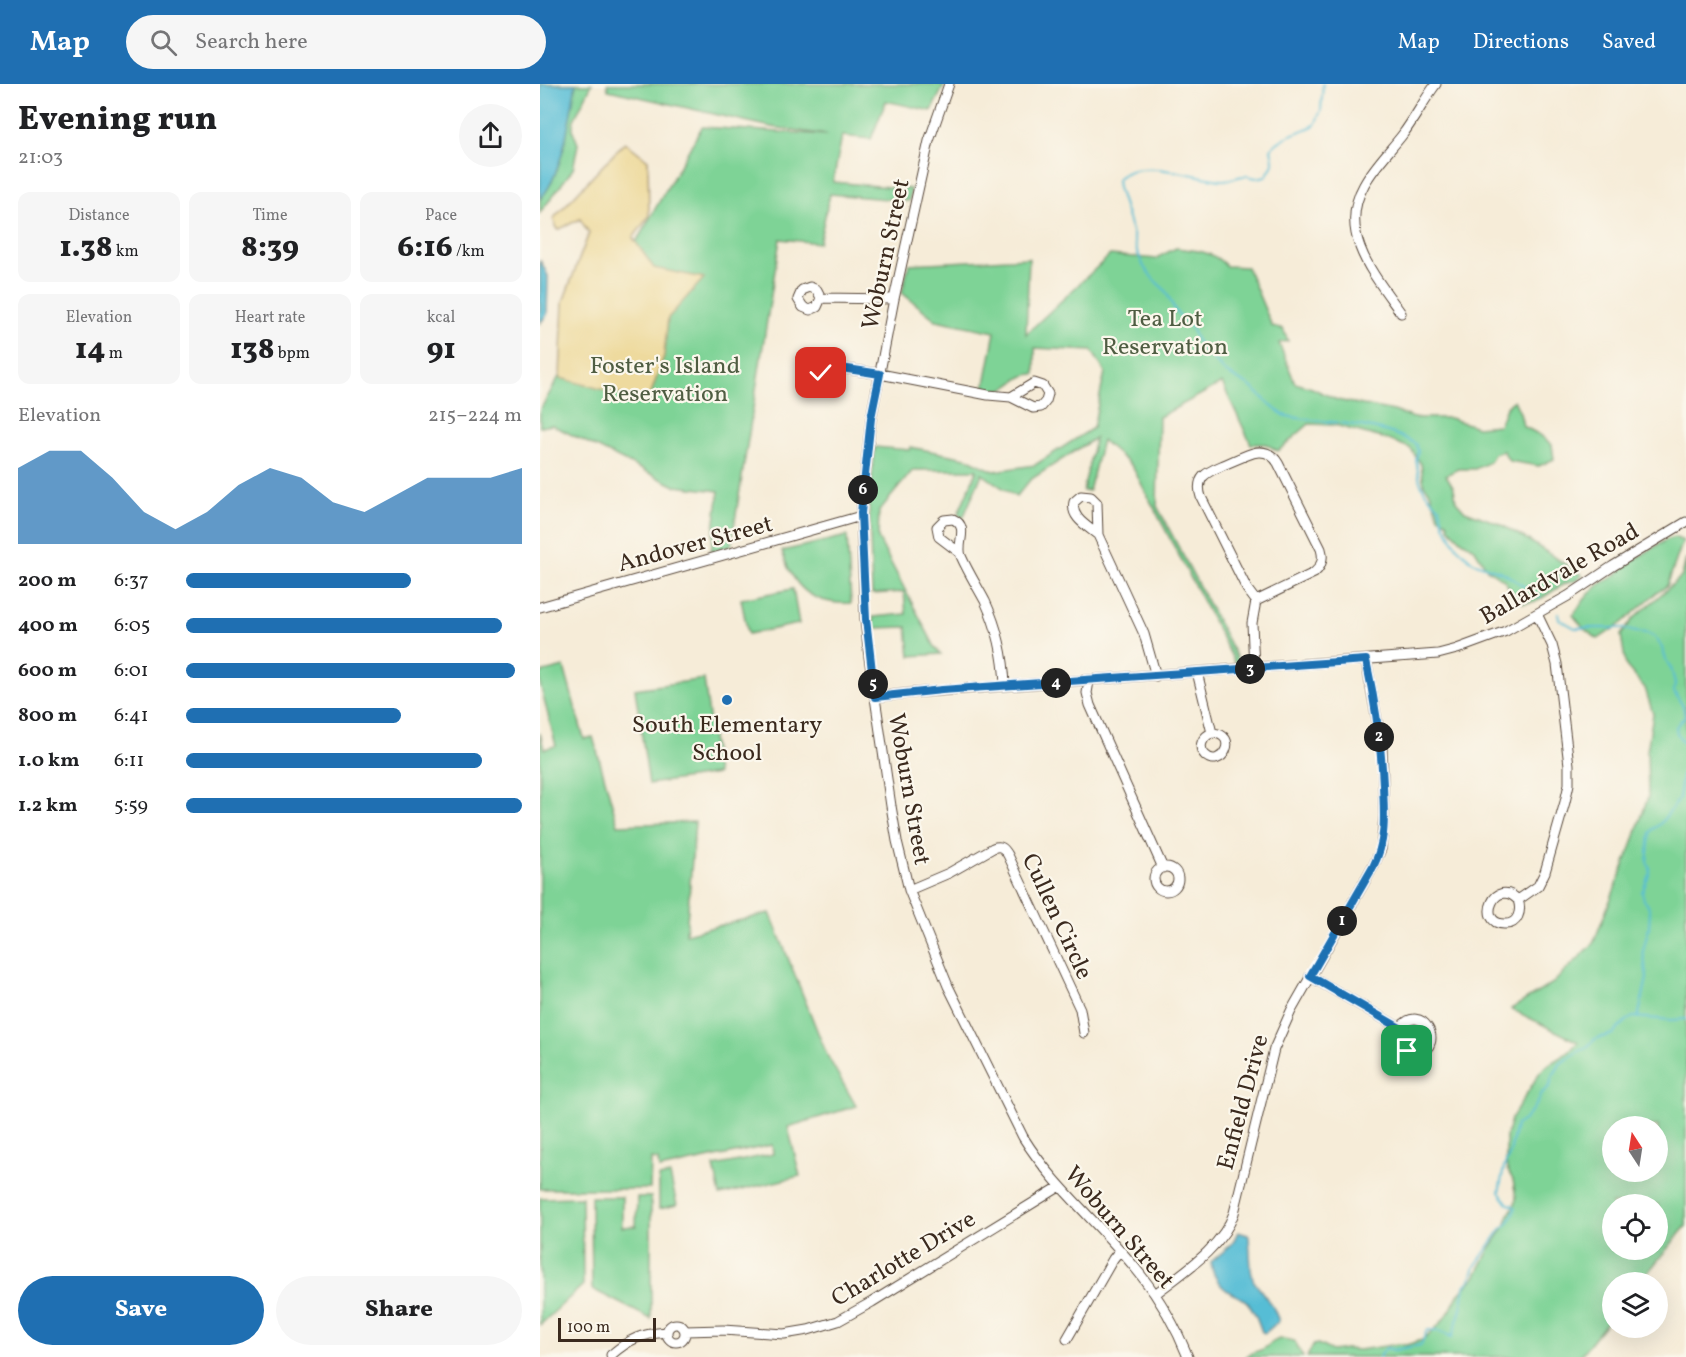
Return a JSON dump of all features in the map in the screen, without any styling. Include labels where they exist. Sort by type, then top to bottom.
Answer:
[{"type":"street","name":"Woburn Street","points":[[949,84],[929,141],[894,299],[871,418],[861,516],[866,619],[875,697],[897,841],[909,890],[948,986],[1010,1112],[1032,1151],[1059,1187],[1120,1250],[1155,1294],[1172,1322],[1188,1357]]},
{"type":"street","points":[[1401,313],[1363,255],[1356,234],[1355,211],[1366,181],[1403,134],[1436,84]]},
{"type":"street","points":[[821,298],[894,299]]},
{"type":"street","points":[[821,373],[835,367],[988,395],[1011,397]]},
{"type":"street","points":[[1254,668],[1252,623],[1256,601],[1247,589],[1199,489],[1200,481],[1208,472],[1261,451],[1272,456],[1278,463],[1321,549],[1322,558],[1320,566],[1314,573],[1256,601]]},
{"type":"street","name":"Andover Street","points":[[540,607],[861,516]]},
{"type":"street","name":"Ballardvale Road","points":[[875,697],[1422,656],[1457,649],[1506,632],[1686,522]]},
{"type":"street","points":[[1098,535],[1144,634],[1156,676]]},
{"type":"street","points":[[960,553],[986,604],[995,628],[1004,659],[1005,686]]},
{"type":"street","points":[[1518,900],[1538,886],[1545,872],[1569,784],[1569,765],[1557,664],[1552,645],[1537,614]]},
{"type":"street","name":"Enfield Drive","points":[[1155,1294],[1216,1244],[1229,1226],[1270,1059],[1282,1027],[1379,855],[1383,841],[1384,816],[1382,748],[1366,660]]},
{"type":"street","points":[[1197,672],[1212,733]]},
{"type":"street","points":[[1089,681],[1087,693],[1090,705],[1163,868]]},
{"type":"street","name":"Cullen Circle","points":[[909,890],[949,873],[988,850],[1003,848],[1080,1009],[1084,1033]]},
{"type":"street","points":[[1310,976],[1400,1028]]},
{"type":"street","name":"Charlotte Drive","points":[[611,1355],[632,1339],[667,1332],[670,1326],[677,1324],[683,1327],[685,1332],[723,1330],[784,1334],[838,1321],[1059,1187]]},
{"type":"street","points":[[1067,1339],[1120,1250]]},
{"type":"green space","points":[[540,84],[592,84],[573,122],[573,131],[578,144],[573,169],[540,213]]},
{"type":"green space","name":"Foster's Island Reservation","points":[[607,84],[945,84],[931,111],[886,101],[871,139],[842,136],[833,182],[911,189],[909,201],[830,194],[819,243],[780,239],[731,546],[711,552],[719,491],[675,486],[552,425],[540,427],[540,410],[702,127],[828,135],[771,127],[608,90]]},
{"type":"green space","name":"Tea Lot Reservation","points":[[1176,248],[1210,254],[1226,266],[1247,267],[1272,326],[1283,329],[1288,341],[1279,343],[1295,383],[1337,400],[1394,411],[1414,418],[1450,418],[1477,427],[1499,425],[1506,408],[1514,400],[1523,426],[1552,445],[1554,459],[1539,466],[1509,461],[1503,451],[1494,454],[1490,462],[1475,469],[1458,469],[1446,475],[1454,488],[1456,501],[1465,511],[1500,524],[1582,575],[1577,580],[1564,584],[1537,601],[1523,603],[1514,595],[1504,580],[1487,569],[1474,548],[1462,541],[1449,528],[1448,523],[1439,517],[1430,492],[1424,485],[1421,464],[1410,448],[1335,425],[1309,424],[1278,451],[1266,444],[1251,444],[1222,383],[1159,417],[1157,506],[1239,662],[1235,663],[1132,466],[1102,440],[1089,491],[1083,491],[1095,438],[1030,480],[1016,497],[982,474],[963,518],[958,514],[977,470],[913,470],[879,511],[878,538],[935,647],[941,654],[910,656],[907,627],[874,628],[873,617],[906,614],[904,592],[872,594],[869,507],[875,447],[910,450],[910,447],[966,458],[994,471],[1035,465],[1093,428],[1105,372],[1092,351],[1035,348],[1035,374],[1021,377],[1002,389],[984,389],[995,332],[936,320],[902,293],[909,264],[1029,258],[1026,334],[1110,255],[1157,259]]},
{"type":"green space","points":[[847,536],[851,603],[825,601],[806,592],[792,575],[782,551]]},
{"type":"green space","points":[[1674,537],[1683,541],[1667,586],[1622,623],[1598,639],[1584,629],[1573,615],[1587,596],[1632,561]]},
{"type":"green space","points":[[1686,559],[1686,1226],[1668,1248],[1668,1194],[1602,1194],[1602,1260],[1658,1260],[1648,1272],[1602,1272],[1602,1328],[1579,1357],[1307,1357],[1313,1345],[1318,1344],[1332,1351],[1359,1350],[1398,1344],[1406,1345],[1422,1340],[1439,1325],[1450,1311],[1458,1295],[1475,1277],[1505,1226],[1515,1204],[1513,1180],[1506,1162],[1506,1137],[1511,1119],[1540,1072],[1569,1052],[1578,1042],[1511,1009],[1553,983],[1593,944],[1632,845],[1648,797],[1647,751],[1653,714],[1645,688],[1626,666],[1621,635],[1633,619],[1682,576]]},
{"type":"green space","points":[[793,589],[799,624],[748,634],[741,599]]},
{"type":"green space","points":[[564,667],[584,739],[593,737],[618,825],[695,822],[686,934],[770,913],[827,1055],[856,1106],[788,1127],[800,1176],[720,1195],[714,1166],[773,1154],[772,1145],[659,1169],[658,1160],[651,1159],[650,1189],[540,1189],[540,733],[544,749],[556,746],[540,684],[540,673]]},
{"type":"green space","points":[[704,679],[717,774],[649,784],[635,689]]},
{"type":"green space","points":[[670,1175],[677,1205],[659,1209],[659,1177]]},
{"type":"green space","points":[[582,1197],[583,1285],[540,1325],[540,1198]]},
{"type":"green space","points":[[591,1197],[622,1197],[622,1227],[636,1226],[637,1197],[651,1197],[651,1319],[592,1289]]},
{"type":"green space","points":[[1280,1339],[1294,1341],[1303,1357],[1246,1357],[1249,1354]]},
{"type":"sand","points":[[625,142],[648,160],[649,216],[633,238],[654,268],[704,278],[668,318],[664,356],[648,402],[560,378],[563,302],[589,233],[580,219],[558,230],[553,219]]},
{"type":"water","points":[[540,84],[576,84],[560,161],[548,189],[540,199]]},
{"type":"water","points":[[540,260],[548,276],[547,315],[540,323]]},
{"type":"water","points":[[1238,1232],[1249,1237],[1253,1280],[1273,1307],[1279,1321],[1265,1333],[1262,1332],[1250,1305],[1223,1287],[1217,1280],[1212,1267],[1211,1262],[1232,1244]]},
{"type":"waterway","points":[[1323,84],[1321,110],[1315,125],[1286,138],[1271,149],[1273,163],[1266,176],[1257,178],[1245,176],[1221,180],[1166,170],[1138,169],[1117,179],[1137,251],[1144,267],[1165,290],[1176,312],[1190,325],[1201,346],[1225,372],[1251,387],[1275,409],[1291,417],[1372,428],[1416,444],[1420,482],[1425,492],[1439,507],[1444,525],[1457,547],[1473,562],[1504,573],[1540,597]]},
{"type":"waterway","points":[[1558,613],[1559,619],[1575,628],[1621,628],[1647,633],[1655,637],[1671,668],[1675,683],[1674,692],[1683,706],[1685,716],[1676,727],[1686,747]]},
{"type":"waterway","points":[[1638,1018],[1647,978],[1643,951],[1650,911],[1642,892],[1650,873],[1647,862],[1650,833],[1679,799],[1686,757]]},
{"type":"waterway","points":[[1379,1357],[1386,1348],[1394,1350],[1421,1345],[1427,1330],[1436,1330],[1452,1337],[1461,1309],[1465,1286],[1471,1279],[1475,1266],[1501,1229],[1508,1223],[1515,1208],[1508,1204],[1499,1192],[1516,1125],[1525,1119],[1542,1093],[1550,1086],[1552,1077],[1561,1063],[1586,1048],[1595,1039],[1613,1034],[1633,1017],[1686,1019]]},
{"type":"place","name":"South Elementary School","points":[[727,700]]},
{"type":"route","points":[[821,373],[835,367],[880,374],[871,418],[861,513],[866,619],[875,697],[942,690],[1366,660],[1382,748],[1383,841],[1373,867],[1310,976],[1400,1028],[1398,1039],[1407,1051]]}]
